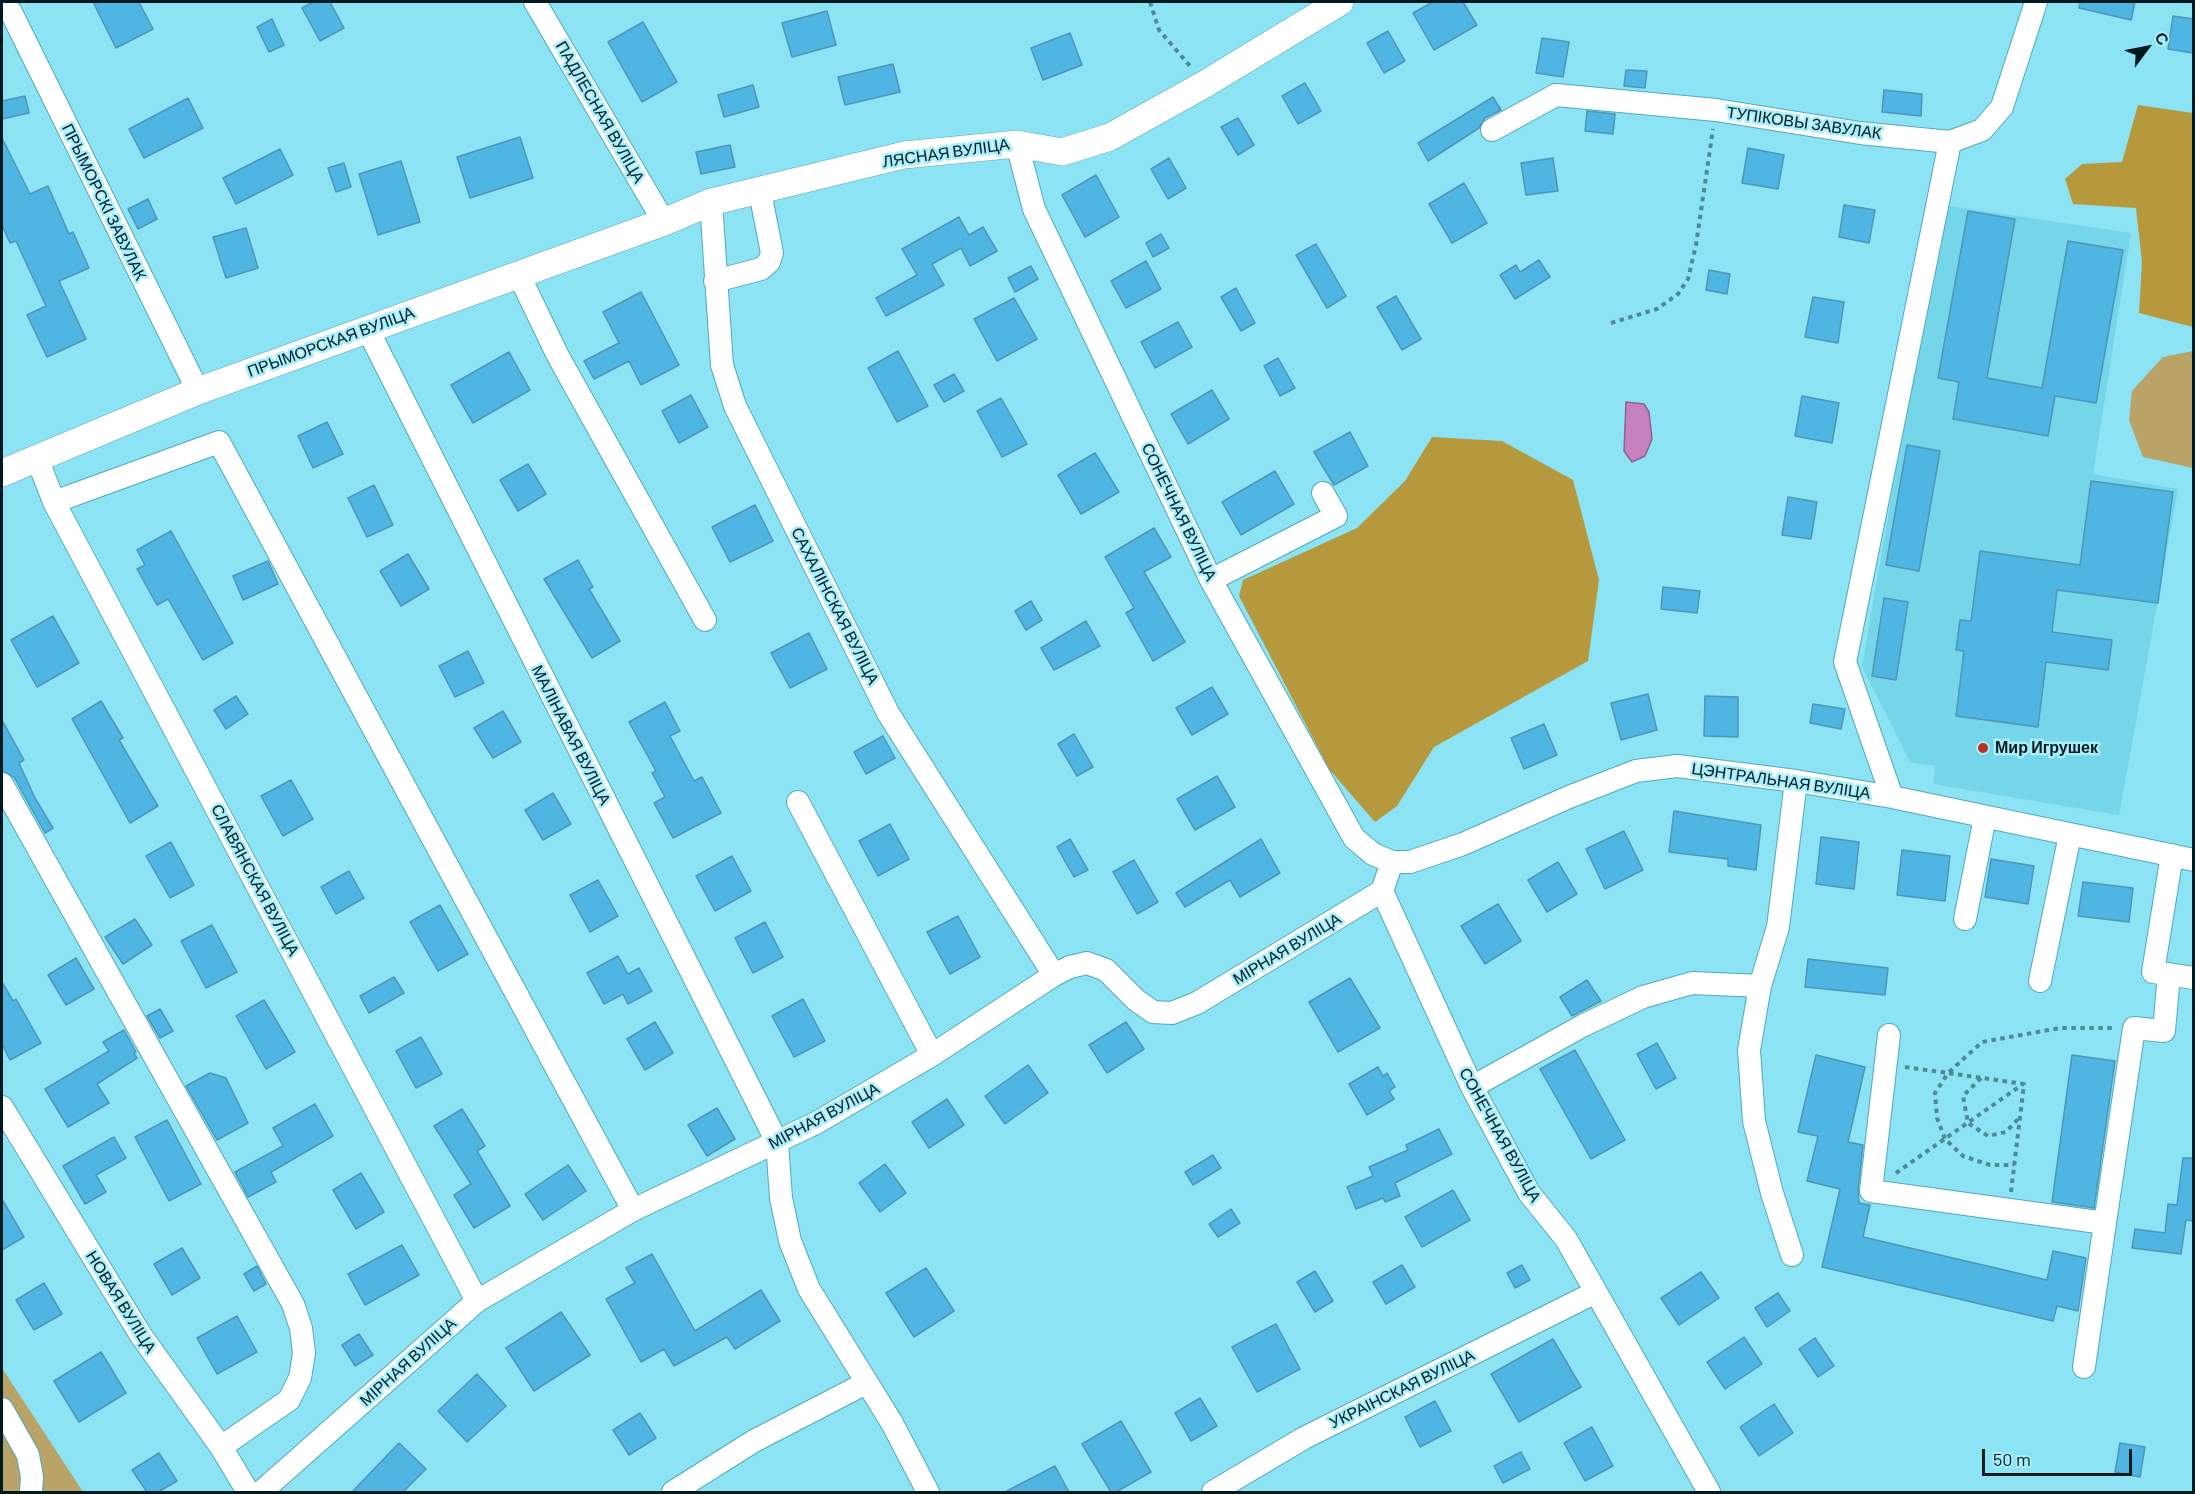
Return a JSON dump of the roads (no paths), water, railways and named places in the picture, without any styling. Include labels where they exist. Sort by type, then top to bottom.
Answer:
[{"type":"main road","name":"ЛЯСНАЯ ВУЛІЦА","points":[[664,222],[711,202],[760,192],[904,155],[1017,144],[1062,152],[1110,136],[1205,84],[1340,2]]},
{"type":"main road","name":"ПРЫМОРСКАЯ ВУЛІЦА","points":[[2,473],[198,391],[518,273],[664,222]]},
{"type":"street","name":"ПАДЛЕСНАЯ ВУЛІЦА","points":[[535,2],[664,222]]},
{"type":"street","name":"ТУПІКОВЫ ЗАВУЛАК","points":[[1492,130],[1556,94],[1716,110],[1860,133],[1950,142],[1982,130],[2002,107],[2036,2]]},
{"type":"street","name":"ПРЫМОРСКІ ЗАВУЛАК","points":[[6,7],[198,391]]},
{"type":"street","points":[[1892,797],[1845,662],[1950,142]]},
{"type":"street","name":"СОНЕЧНАЯ ВУЛІЦА","points":[[1017,144],[1034,209],[1211,580],[1354,837],[1373,854],[1386,859]]},
{"type":"street","points":[[715,281],[761,269],[769,262],[772,253],[760,192]]},
{"type":"street","name":"САХАЛІНСКАЯ ВУЛІЦА","points":[[711,202],[722,364],[735,406],[888,713],[1054,975]]},
{"type":"street","points":[[518,273],[558,356],[705,620]]},
{"type":"street","name":"МАЛІНАВАЯ ВУЛІЦА","points":[[367,328],[777,1142]]},
{"type":"street","points":[[54,501],[219,442],[633,1210]]},
{"type":"street","name":"СЛАВЯНСКАЯ ВУЛІЦА","points":[[37,458],[54,501],[477,1301]]},
{"type":"street","points":[[1211,580],[1336,516],[1323,493]]},
{"type":"street","name":"ЦЭНТРАЛЬНАЯ ВУЛІЦА","points":[[1386,859],[1410,862],[1463,844],[1569,797],[1636,771],[1677,766],[1796,780],[1892,797],[2070,836],[2183,857]]},
{"type":"street","points":[[1792,1255],[1772,1193],[1754,1121],[1749,1050],[1760,986],[1778,927],[1796,780]]},
{"type":"street","points":[[2,784],[293,1304],[302,1328],[304,1353],[300,1378],[289,1400],[221,1447]]},
{"type":"street","points":[[798,802],[932,1055]]},
{"type":"street","points":[[1965,919],[1985,817]]},
{"type":"street","points":[[2040,981],[2070,836]]},
{"type":"street","points":[[2183,857],[2153,972],[2193,978]]},
{"type":"street","points":[[1382,891],[1386,859]]},
{"type":"street","name":"СОНЕЧНАЯ ВУЛІЦА","points":[[1382,891],[1472,1087],[1529,1193],[1566,1239],[1709,1492]]},
{"type":"street","name":"МІРНАЯ ВУЛІЦА","points":[[261,1492],[477,1301],[633,1210],[816,1123],[932,1055],[1054,975],[1070,967],[1088,963],[1106,970],[1136,1000],[1154,1012],[1172,1013],[1197,1003],[1382,891]]},
{"type":"street","points":[[2084,1367],[2134,1028],[2164,1031],[2169,974]]},
{"type":"street","points":[[1472,1087],[1584,1025],[1643,997],[1692,983],[1760,986]]},
{"type":"street","points":[[1889,1035],[1871,1191],[2105,1223]]},
{"type":"street","name":"НОВАЯ ВУЛІЦА","points":[[2,1107],[140,1334],[221,1447],[248,1492]]},
{"type":"street","points":[[777,1142],[789,1241],[809,1289],[843,1340],[866,1383],[892,1423],[928,1492]]},
{"type":"street","name":"УКРАІНСКАЯ ВУЛІЦА","points":[[1213,1492],[1304,1438],[1596,1292]]},
{"type":"street","points":[[673,1492],[754,1441],[866,1383]]},
{"type":"street","points":[[2,1408],[28,1455],[32,1478],[31,1492]]},
{"type":"place","name":"Мир Игрушек","points":[[1983,748]]}]
